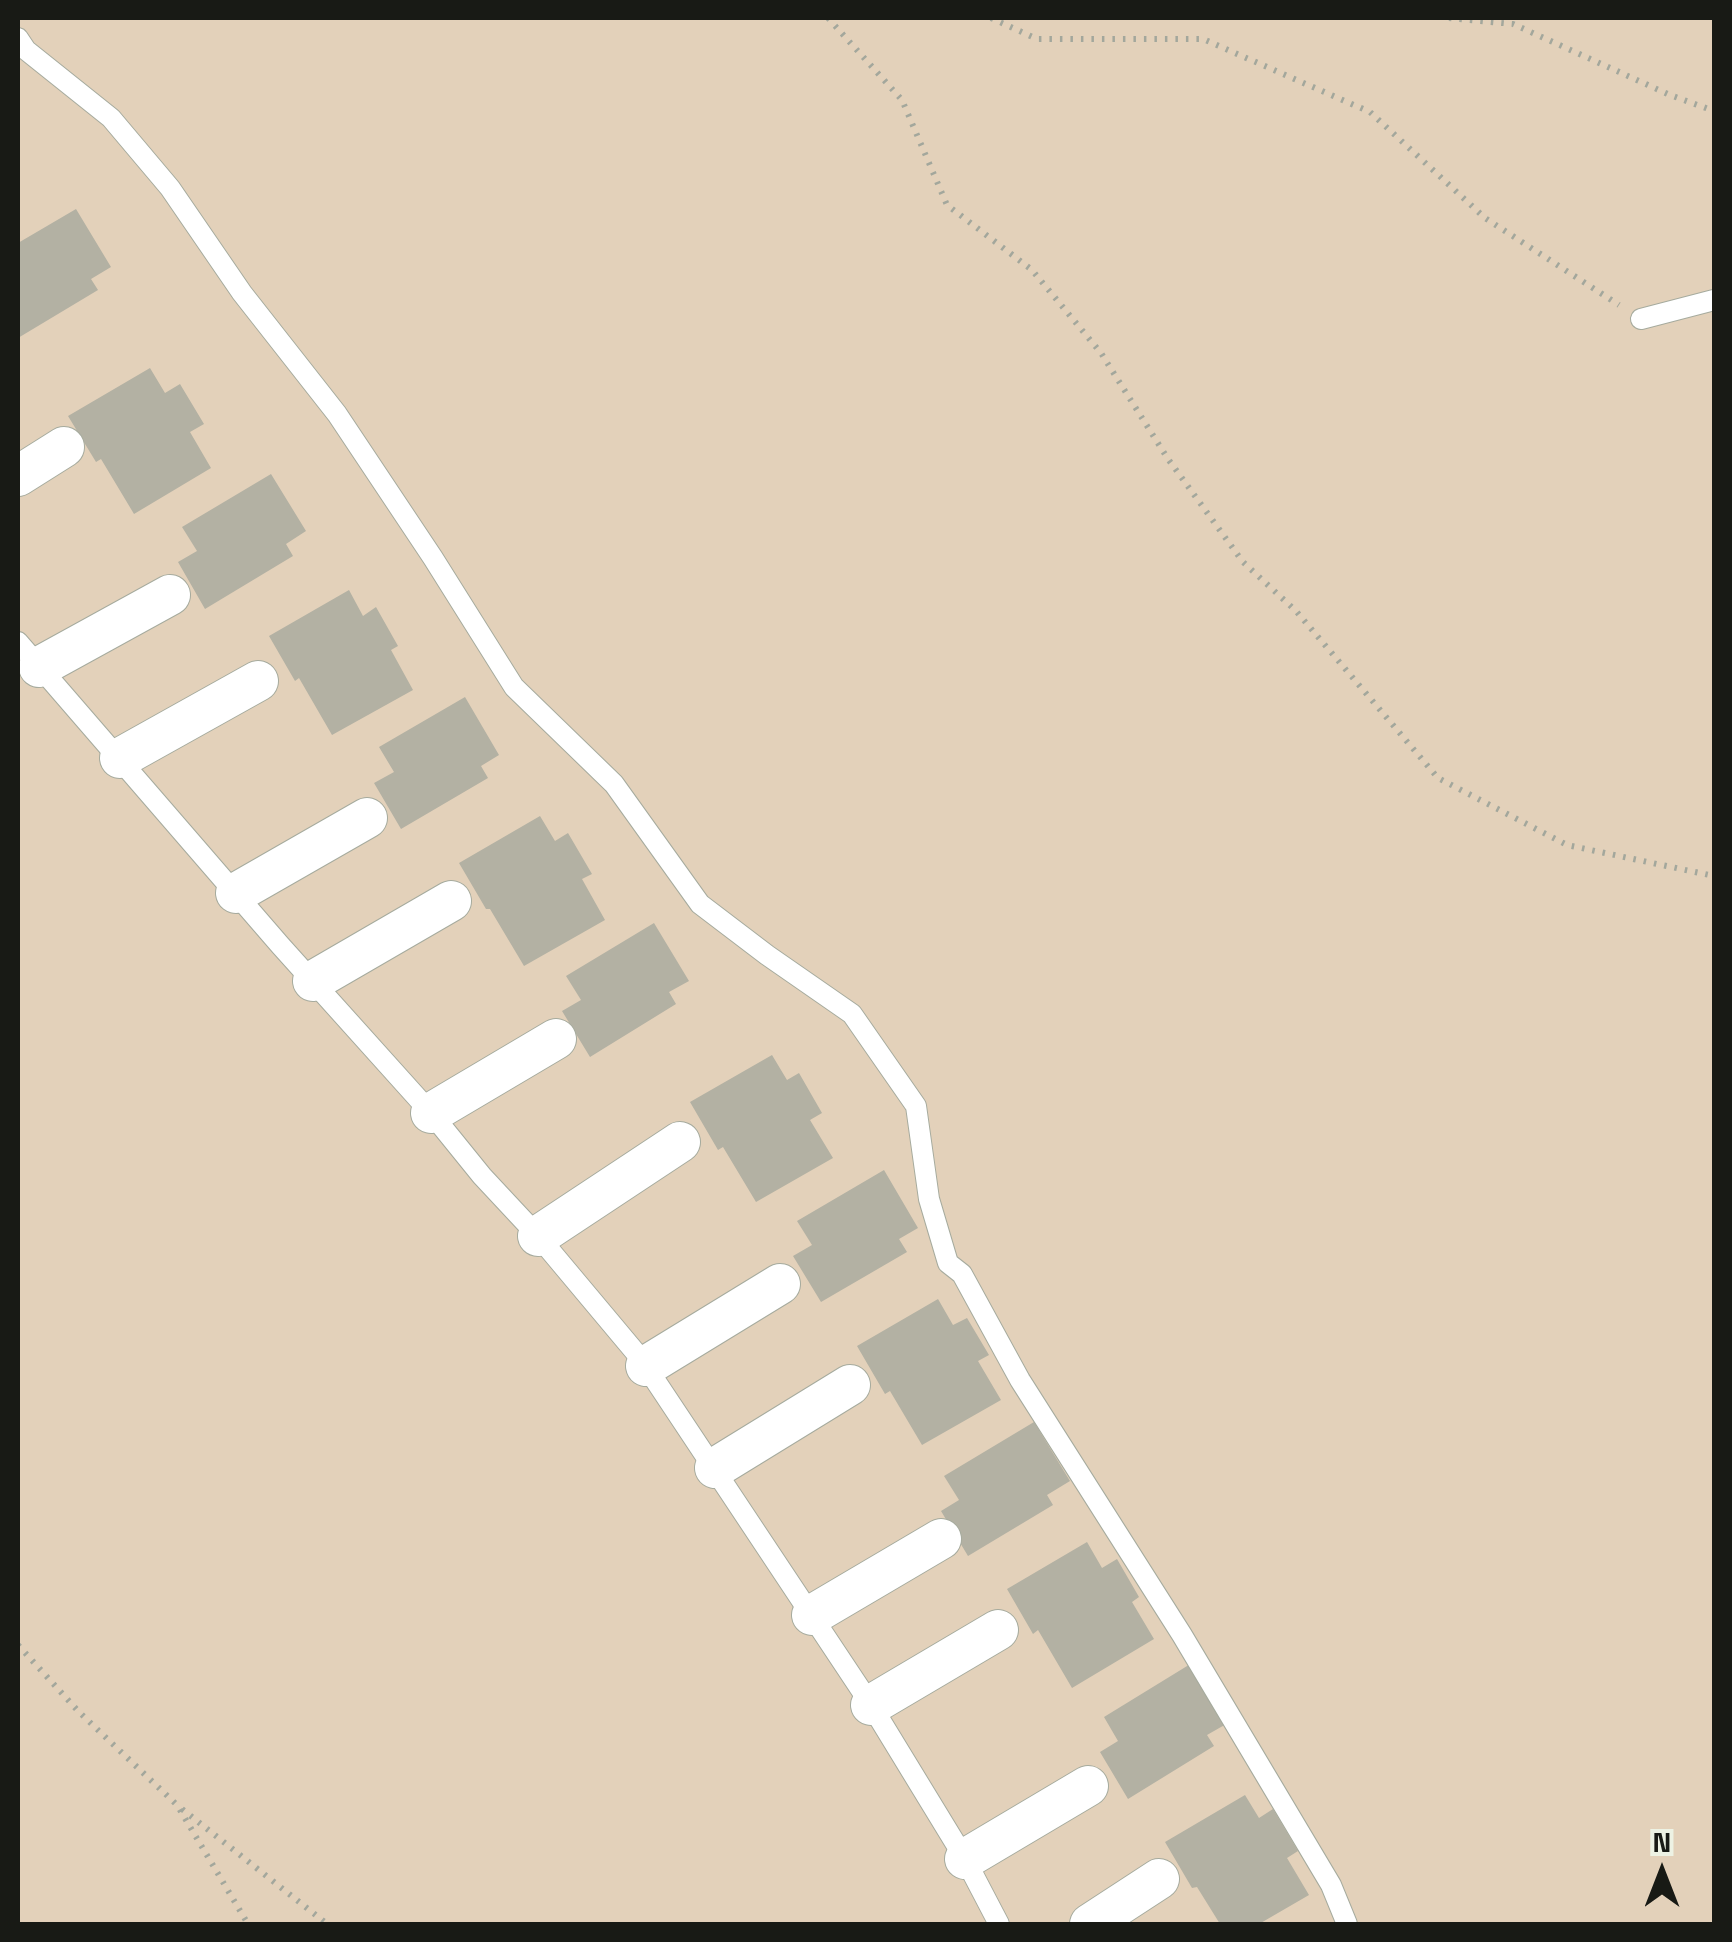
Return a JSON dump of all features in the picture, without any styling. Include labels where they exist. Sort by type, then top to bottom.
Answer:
[{"type":"street","points":[[18,476],[64,448]]},
{"type":"street","points":[[28,654],[170,595]]},
{"type":"street","points":[[120,758],[258,681]]},
{"type":"street","points":[[236,892],[368,818]]},
{"type":"street","points":[[313,982],[451,901]]},
{"type":"street","points":[[431,1112],[556,1039]]},
{"type":"street","points":[[538,1236],[680,1142]]},
{"type":"street","points":[[646,1366],[780,1284]]},
{"type":"street","points":[[715,1468],[850,1385]]},
{"type":"street","points":[[812,1615],[941,1539]]},
{"type":"street","points":[[871,1705],[998,1630]]},
{"type":"street","points":[[965,1859],[1088,1786]]},
{"type":"street","points":[[1090,1924],[1159,1879]]},
{"type":"lane","points":[[18,38],[26,50],[111,118],[170,188],[242,293],[337,414],[514,687],[614,784],[700,904],[852,1014],[916,1106],[929,1199],[948,1263],[962,1274],[1020,1380],[1182,1635],[1331,1885],[1347,1924]]},
{"type":"lane","points":[[1641,319],[1714,300]]},
{"type":"lane","points":[[28,654],[431,1112],[646,1366],[871,1705],[965,1859],[999,1924]]},
{"type":"path","points":[[828,18],[902,100],[947,205],[1032,270],[1101,353],[1168,459],[1243,562],[1296,612],[1438,778],[1567,845],[1714,876]]},
{"type":"path","points":[[992,18],[1036,39],[1203,39],[1370,112],[1485,218],[1641,319]]},
{"type":"path","points":[[1449,18],[1514,24],[1714,111]]},
{"type":"path","points":[[18,1645],[79,1712],[177,1805],[327,1924]]},
{"type":"path","points":[[177,1805],[248,1924]]},
{"type":"shaded area","points":[[18,18],[1714,18],[1714,1924],[18,1924]]},
{"type":"building","points":[[76,209],[111,267],[91,279],[98,290],[18,338],[18,243]]},
{"type":"building","points":[[150,368],[165,393],[180,384],[204,424],[190,432],[211,468],[134,514],[101,459],[96,462],[68,416]]},
{"type":"building","points":[[271,474],[306,531],[286,544],[293,556],[205,609],[178,562],[197,551],[182,527]]},
{"type":"building","points":[[349,590],[363,616],[376,607],[398,646],[391,650],[413,690],[332,735],[269,636]]},
{"type":"building","points":[[465,697],[499,755],[481,766],[488,778],[401,829],[374,783],[394,772],[379,747]]},
{"type":"building","points":[[540,816],[555,841],[568,833],[592,874],[582,879],[605,920],[524,966],[459,863]]},
{"type":"building","points":[[654,923],[689,981],[669,992],[676,1004],[590,1057],[562,1011],[581,1000],[566,976]]},
{"type":"building","points":[[772,1055],[787,1080],[799,1073],[822,1113],[810,1120],[833,1158],[756,1202],[723,1147],[718,1150],[690,1102]]},
{"type":"building","points":[[884,1170],[918,1228],[899,1239],[907,1252],[821,1302],[793,1256],[812,1245],[797,1221]]},
{"type":"building","points":[[938,1299],[953,1325],[967,1318],[989,1355],[978,1361],[1001,1400],[922,1445],[857,1346]]},
{"type":"building","points":[[1034,1422],[1070,1481],[1047,1495],[1053,1505],[968,1556],[941,1511],[959,1500],[944,1476]]},
{"type":"building","points":[[1087,1542],[1102,1568],[1117,1559],[1139,1597],[1132,1602],[1154,1639],[1072,1688],[1038,1630],[1033,1634],[1007,1589]]},
{"type":"building","points":[[1192,1663],[1228,1723],[1207,1735],[1214,1746],[1128,1799],[1100,1752],[1118,1741],[1104,1717]]},
{"type":"building","points":[[1245,1795],[1259,1818],[1273,1809],[1298,1851],[1287,1858],[1309,1895],[1259,1924],[1220,1924],[1197,1887],[1192,1888],[1165,1842]]}]
